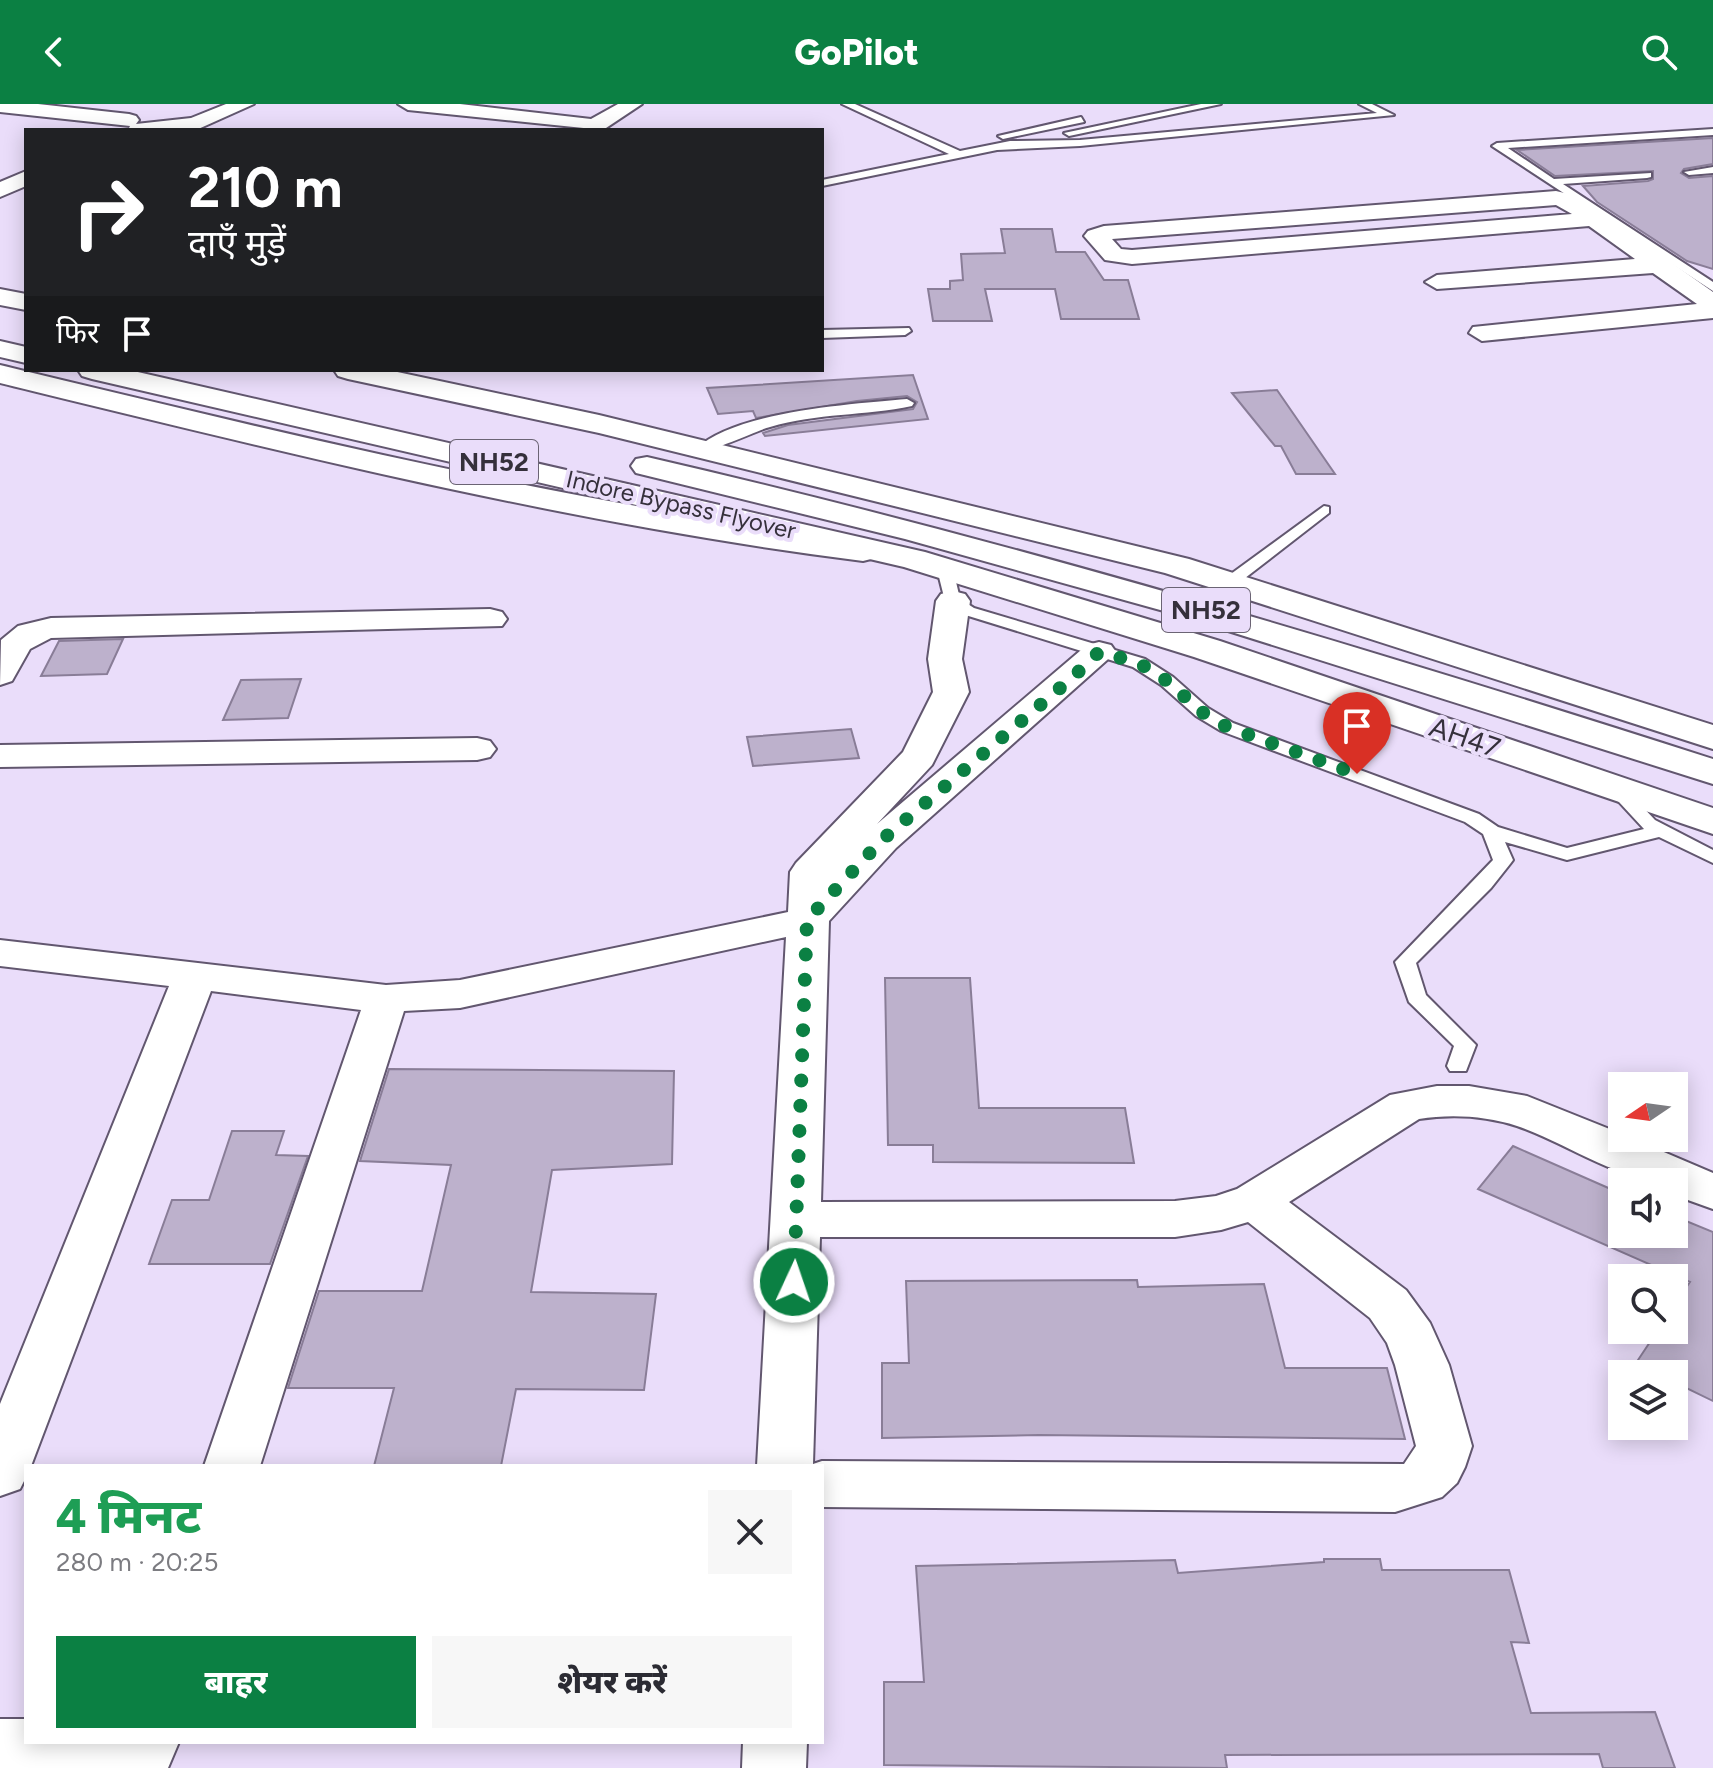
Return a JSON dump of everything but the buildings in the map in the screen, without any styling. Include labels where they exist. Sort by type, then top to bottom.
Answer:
[{"type":"main road","points":[[0,297],[24,302]]},
{"type":"main road","points":[[0,323],[14,352]]},
{"type":"main road","points":[[33,372],[47,386],[388,466],[738,535],[896,555]]},
{"type":"main road","name":"Indore Bypass Flyover","points":[[101,372],[896,555]]},
{"type":"main road","name":"NH52","points":[[223,372],[424,416]]},
{"type":"main road","points":[[357,372],[703,449],[992,518],[1230,582],[1518,674],[1550,702],[1713,737]]},
{"type":"main road","name":"Indore Bypass Flyover","points":[[617,459],[922,530]]},
{"type":"main road","points":[[776,467],[922,530]]},
{"type":"main road","name":"AH47","points":[[922,530],[1158,595],[1488,699],[1550,702],[1713,772]]},
{"type":"main road","name":"AH47","points":[[896,555],[949,585],[1207,649],[1713,822]]},
{"type":"street","points":[[187,128],[244,104]]},
{"type":"street","points":[[408,104],[591,128],[632,104]]},
{"type":"street","points":[[0,106],[178,128]]},
{"type":"street","points":[[0,190],[24,179]]},
{"type":"street","points":[[1594,219],[1132,257],[1114,255],[1096,236],[1544,198],[1569,201],[1658,265],[1713,307]]},
{"type":"street","points":[[1437,282],[1658,265]]},
{"type":"street","points":[[1482,333],[1713,307]]},
{"type":"street","points":[[785,1464],[810,872],[919,757],[951,692],[945,659],[949,585]]},
{"type":"street","points":[[0,674],[17,640],[26,633],[51,628],[490,619]]},
{"type":"street","points":[[0,953],[386,999],[460,994],[807,920],[882,840],[1099,652]]},
{"type":"street","points":[[0,756],[477,749]]},
{"type":"street","points":[[0,1473],[195,976]]},
{"type":"street","points":[[233,1464],[386,999]]},
{"type":"street","points":[[797,1220],[1175,1219],[1221,1213],[1254,1201],[1406,1106],[1437,1101],[1469,1101],[1527,1112],[1713,1192]]},
{"type":"street","points":[[824,1484],[1395,1489],[1422,1481],[1437,1467],[1444,1446],[1422,1365],[1411,1337],[1388,1304],[1254,1201]]},
{"type":"street","points":[[0,1748],[145,1749],[146,1744]]},
{"type":"street","points":[[774,1768],[775,1744]]},
{"type":"lane","points":[[847,104],[958,154]]},
{"type":"lane","points":[[824,172],[1163,104]]},
{"type":"lane","points":[[1009,135],[1029,143],[1216,104]]},
{"type":"lane","points":[[824,183],[958,154],[1029,143],[1389,115],[1364,104]]},
{"type":"lane","points":[[1713,132],[1497,146],[1713,287]]},
{"type":"lane","points":[[1689,172],[1713,170]]},
{"type":"lane","points":[[1552,182],[1647,175]]},
{"type":"lane","points":[[1569,193],[1661,186]]},
{"type":"lane","points":[[1690,272],[1713,270]]},
{"type":"lane","points":[[824,334],[905,331]]},
{"type":"lane","points":[[703,449],[754,425],[849,408],[907,403]]},
{"type":"lane","points":[[1230,582],[1324,510]]},
{"type":"lane","points":[[949,585],[995,621],[1139,663],[1167,681],[1202,712],[1227,727],[1472,818],[1491,831],[1541,849],[1567,854],[1660,831]]},
{"type":"lane","points":[[1616,789],[1648,824],[1713,857]]},
{"type":"lane","points":[[1458,1066],[1465,1045],[1416,997],[1405,962],[1484,884],[1503,860],[1491,831]]},
{"type":"route","points":[[794,1282],[807,920],[882,840],[1099,652],[1139,663],[1167,681],[1202,712],[1227,727],[1357,774]]}]
